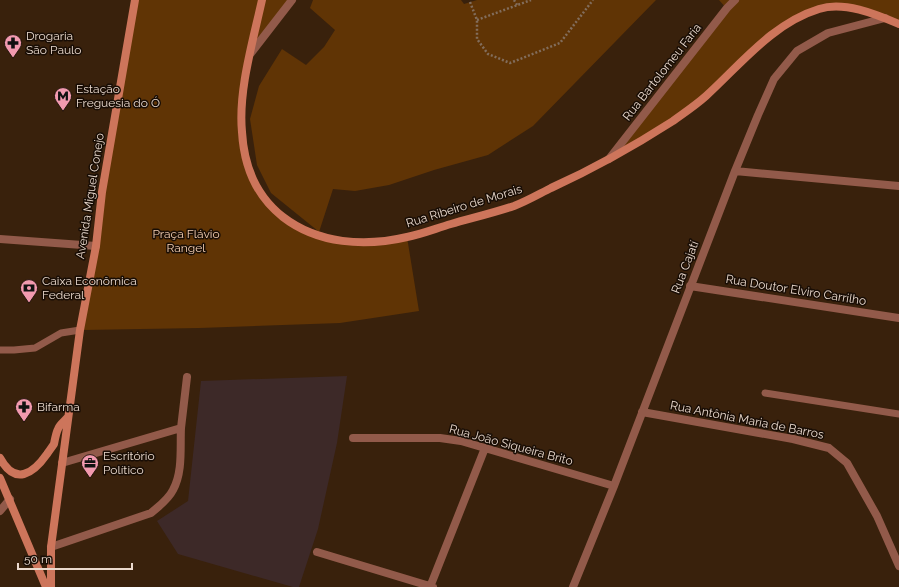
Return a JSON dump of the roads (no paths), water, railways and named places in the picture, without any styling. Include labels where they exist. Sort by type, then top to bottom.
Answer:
[{"type":"street","name":"Avenida Miguel Conejo","points":[[51,587],[51,548],[80,330],[96,246],[102,192],[135,0]]},
{"type":"street","name":"Rua Ribeiro de Morais","points":[[262,0],[242,96],[242,133],[247,162],[255,186],[271,207],[290,222],[314,234],[345,242],[376,242],[407,237],[515,205],[586,173],[674,120],[704,98],[744,59],[782,27],[819,8],[835,5],[846,7],[885,18],[899,24]]},
{"type":"street","points":[[251,53],[292,0]]},
{"type":"street","name":"Rua Bartolomeu Faria","points":[[609,159],[722,14],[735,0]]},
{"type":"street","name":"Rua Cajatí","points":[[573,587],[614,486],[735,171],[774,79],[797,52],[828,33],[885,18]]},
{"type":"street","points":[[735,171],[899,186]]},
{"type":"street","points":[[0,239],[96,246]]},
{"type":"street","name":"Rua Doutor Elviro Carrilho","points":[[690,286],[899,318]]},
{"type":"street","points":[[51,548],[151,513],[164,502],[173,490],[179,473],[181,428],[187,377]]},
{"type":"street","name":"Rua Antônia Maria de Barros","points":[[642,412],[793,439],[829,448],[847,463],[877,516],[899,566]]},
{"type":"street","points":[[0,458],[2,463],[12,472],[21,475],[28,474],[36,469],[41,463],[53,445],[58,428],[68,417]]},
{"type":"street","points":[[62,463],[181,428]]},
{"type":"street","name":"Rua João Siqueira Brito","points":[[353,438],[440,438],[461,441],[614,486]]},
{"type":"street","points":[[317,552],[431,587],[485,448]]},
{"type":"street","points":[[0,478],[46,587]]},
{"type":"street","points":[[0,511],[10,499]]},
{"type":"lane","points":[[0,350],[35,348],[61,333],[80,330]]},
{"type":"lane","points":[[765,393],[899,414]]},
{"type":"place","name":"Drogaria São Paulo","points":[[13,58]]},
{"type":"place","name":"Estação Freguesia do Ó","points":[[63,111]]},
{"type":"place","name":"Caixa Econômica Federal","points":[[29,303]]},
{"type":"place","name":"Bifarma","points":[[24,422]]},
{"type":"place","name":"Escritório Político","points":[[90,478]]},
{"type":"park label","name":"Praça Flávio Rangel","points":[[186,241]]}]
